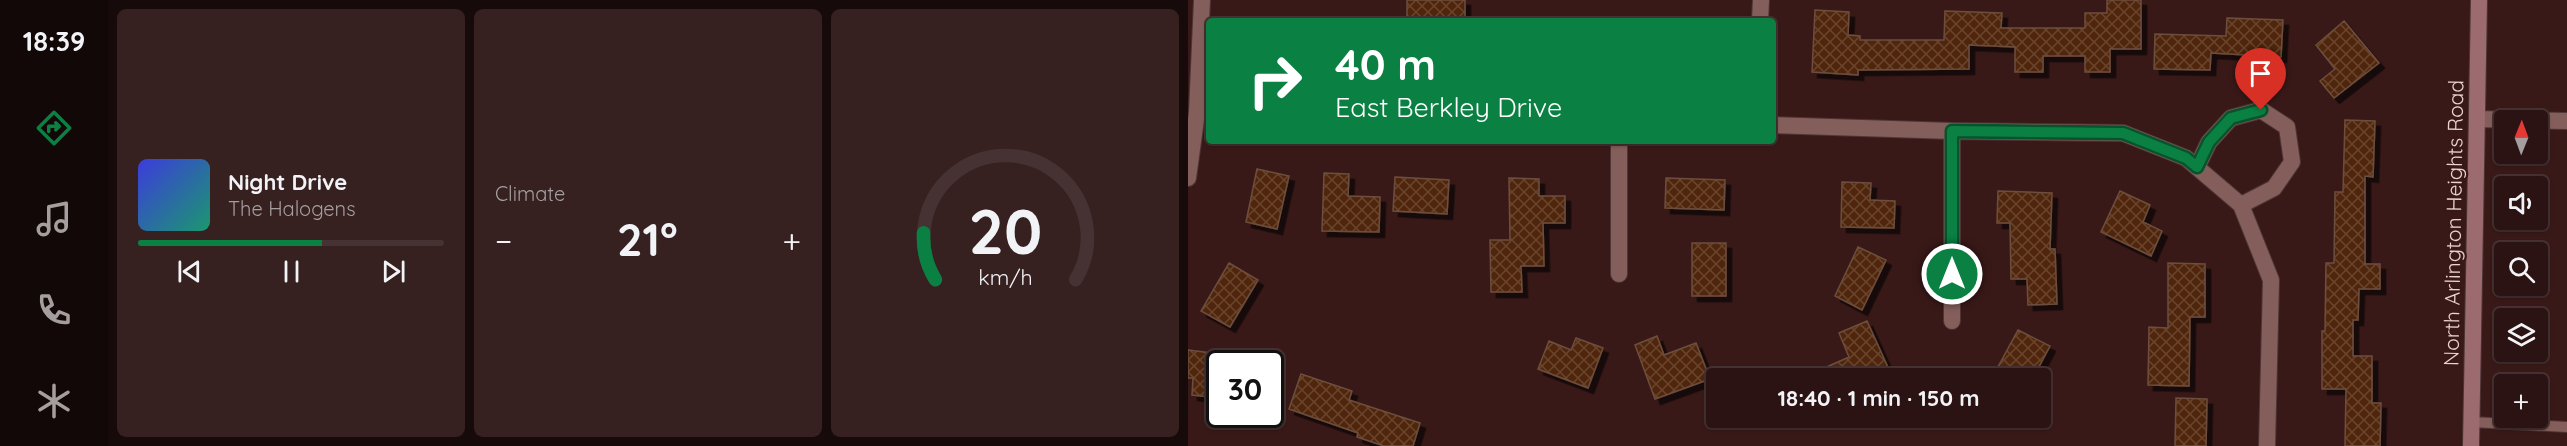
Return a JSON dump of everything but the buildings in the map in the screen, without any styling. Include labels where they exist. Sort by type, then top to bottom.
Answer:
[{"type":"main road","name":"North Arlington Heights Road","points":[[2471,446],[2479,0]]},
{"type":"street","points":[[1188,178],[1198,112],[1202,0]]},
{"type":"street","points":[[1760,18],[1761,0]]},
{"type":"street","points":[[2197,167],[2209,142],[2231,118],[2261,110],[2287,128],[2292,162],[2274,188],[2241,204]]},
{"type":"street","points":[[2477,118],[2567,121]]},
{"type":"street","points":[[1776,124],[1952,131],[2123,133],[2186,158],[2241,204],[2271,280],[2267,446]]},
{"type":"street","points":[[1952,131],[1952,321]]},
{"type":"street","points":[[1619,144],[1619,274]]},
{"type":"lane","points":[[2472,422],[2567,427]]},
{"type":"route","points":[[1952,274],[1952,131],[2123,133],[2186,158],[2197,167],[2209,142],[2231,118],[2261,110]]}]
